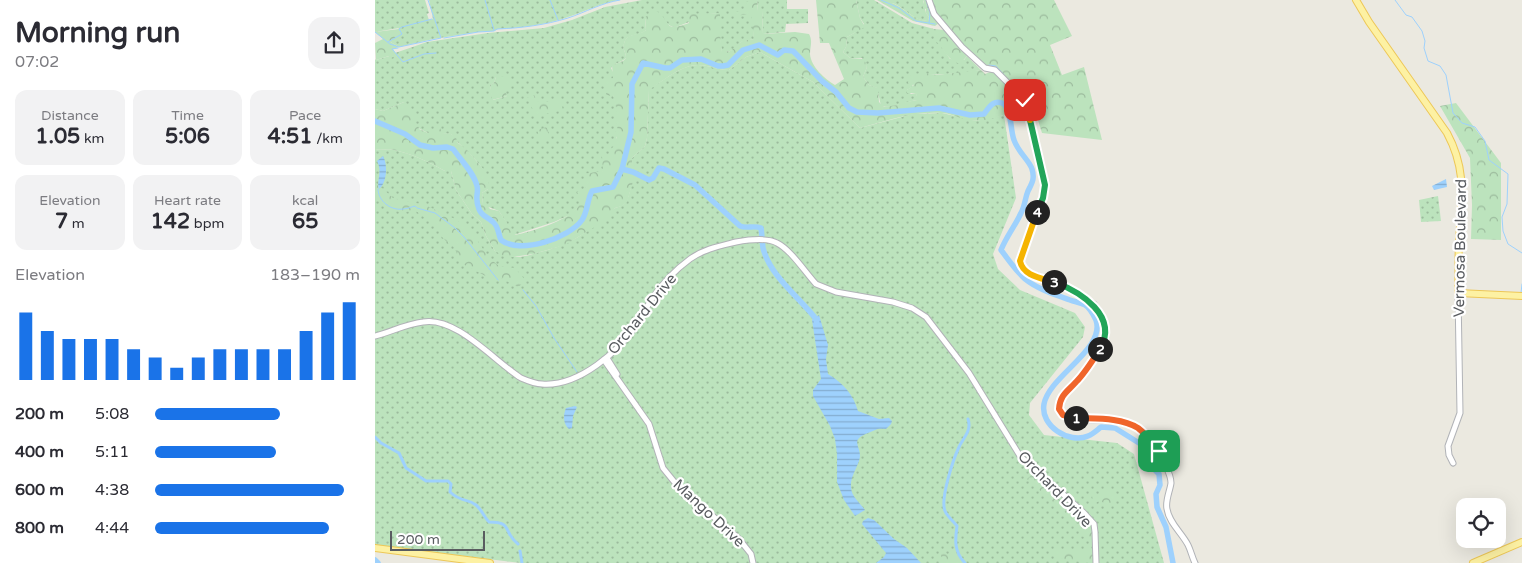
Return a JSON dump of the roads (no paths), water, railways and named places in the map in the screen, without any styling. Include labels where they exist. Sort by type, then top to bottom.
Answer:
[{"type":"main road","name":"Vermosa Boulevard","points":[[1356,0],[1454,146],[1462,185],[1458,244],[1458,294]]},
{"type":"main road","points":[[1458,294],[1522,296]]},
{"type":"main road","points":[[1473,563],[1522,542]]},
{"type":"main road","points":[[1482,563],[1522,546]]},
{"type":"main road","points":[[375,548],[490,563]]},
{"type":"main road","points":[[375,552],[461,563]]},
{"type":"street","points":[[929,0],[934,14],[961,48],[985,68],[995,70],[1022,97],[1029,108],[1029,116],[1045,185],[1043,198],[1020,258],[1021,266],[1026,272],[1057,283],[1094,304],[1105,327],[1102,347],[1075,383],[1063,394],[1059,409],[1063,415],[1070,418],[1103,419],[1122,422],[1137,428],[1150,439],[1159,451],[1170,474],[1167,511],[1188,545],[1195,563]]},
{"type":"street","name":"Orchard Drive","points":[[375,336],[423,322],[440,322],[455,329],[521,378],[543,384],[560,382],[578,376],[605,359],[638,323],[651,300],[665,282],[703,250],[741,241],[769,240],[781,245],[816,284],[822,287],[837,292],[893,302],[912,308],[926,317],[969,373],[1021,456],[1094,524],[1096,563]]},
{"type":"street","name":"Vermosa Boulevard","points":[[1453,464],[1449,455],[1449,441],[1460,413],[1458,294]]},
{"type":"street","name":"Mango Drive","points":[[605,359],[649,424],[663,468],[677,484],[739,538],[751,554],[753,563]]},
{"type":"water","points":[[383,156],[386,164],[386,174],[384,183],[379,189],[379,165],[377,161]]},
{"type":"water","points":[[1446,179],[1447,187],[1434,190],[1432,186]]},
{"type":"water","points":[[819,315],[828,345],[826,359],[828,374],[847,390],[858,411],[879,419],[889,418],[892,421],[886,429],[878,429],[858,439],[857,445],[860,456],[852,477],[851,490],[865,510],[855,516],[844,500],[837,482],[835,439],[813,396],[813,390],[821,379],[812,320]]},
{"type":"water","points":[[577,407],[573,416],[572,428],[569,429],[565,422],[565,411],[566,408]]},
{"type":"water","points":[[868,518],[874,520],[894,539],[907,548],[921,563],[876,563],[886,553],[862,524]]},
{"type":"waterway","points":[[375,32],[390,44],[399,47],[441,38],[428,0]]},
{"type":"waterway","points":[[485,0],[494,30]]},
{"type":"waterway","points":[[550,0],[558,20]]},
{"type":"waterway","points":[[444,38],[497,29],[551,23],[606,3],[620,0]]},
{"type":"waterway","points":[[881,0],[899,8],[916,21],[935,24]]},
{"type":"waterway","points":[[926,0],[930,13],[929,23]]},
{"type":"waterway","points":[[1395,0],[1406,15],[1412,17],[1422,31],[1428,61],[1440,66],[1446,75],[1453,113],[1462,123],[1475,127],[1485,141],[1489,160],[1508,174],[1507,204],[1502,217],[1503,231],[1508,244],[1522,253]]},
{"type":"waterway","points":[[388,42],[402,34],[399,29],[402,27],[432,19]]},
{"type":"waterway","points":[[375,121],[405,134],[420,145],[453,149],[470,171],[475,181],[480,211],[495,224],[501,240],[520,246],[544,242],[567,233],[582,220],[592,191],[613,187],[622,169],[631,132],[632,84],[643,63],[670,68],[682,60],[701,59],[718,66],[723,66],[728,65],[743,50],[759,45],[778,55],[784,50],[793,51],[822,81],[836,92],[849,108],[857,112],[878,113],[939,108],[970,115],[984,114],[990,106],[997,102],[1004,104],[1010,116],[1014,140],[1031,166],[1033,181],[1022,210],[1001,250],[1018,272],[1030,283],[1085,305],[1090,309],[1096,320],[1097,331],[1093,341],[1048,394],[1044,404],[1044,412],[1051,426],[1065,435],[1080,438],[1088,436],[1101,427],[1115,428],[1147,448],[1152,467],[1159,474],[1160,485],[1156,494],[1157,507],[1166,527],[1173,563]]},
{"type":"waterway","points":[[398,48],[392,49],[403,62],[424,54],[436,53]]},
{"type":"waterway","points":[[989,65],[996,66],[1014,86]]},
{"type":"waterway","points":[[1019,91],[1031,106]]},
{"type":"waterway","points":[[622,169],[649,180],[653,178],[659,168],[664,169],[695,185],[740,226],[761,228],[763,248],[772,268],[816,319],[817,324]]},
{"type":"waterway","points":[[378,189],[380,197],[390,207],[406,209],[415,206],[435,213],[455,228],[498,280]]},
{"type":"waterway","points":[[1521,293],[1522,284]]},
{"type":"waterway","points":[[523,290],[536,306],[554,338],[577,372]]},
{"type":"waterway","points":[[965,563],[961,559],[956,546],[957,526],[945,511],[944,498],[956,453],[968,431],[968,419]]},
{"type":"waterway","points":[[375,437],[381,443],[399,453],[406,468],[426,481],[448,481],[451,484],[450,492],[458,498],[476,505],[489,522],[497,522],[505,526],[510,536],[518,544]]},
{"type":"waterway","points":[[520,551],[522,563]]},
{"type":"waterway","points":[[375,560],[378,563]]}]
